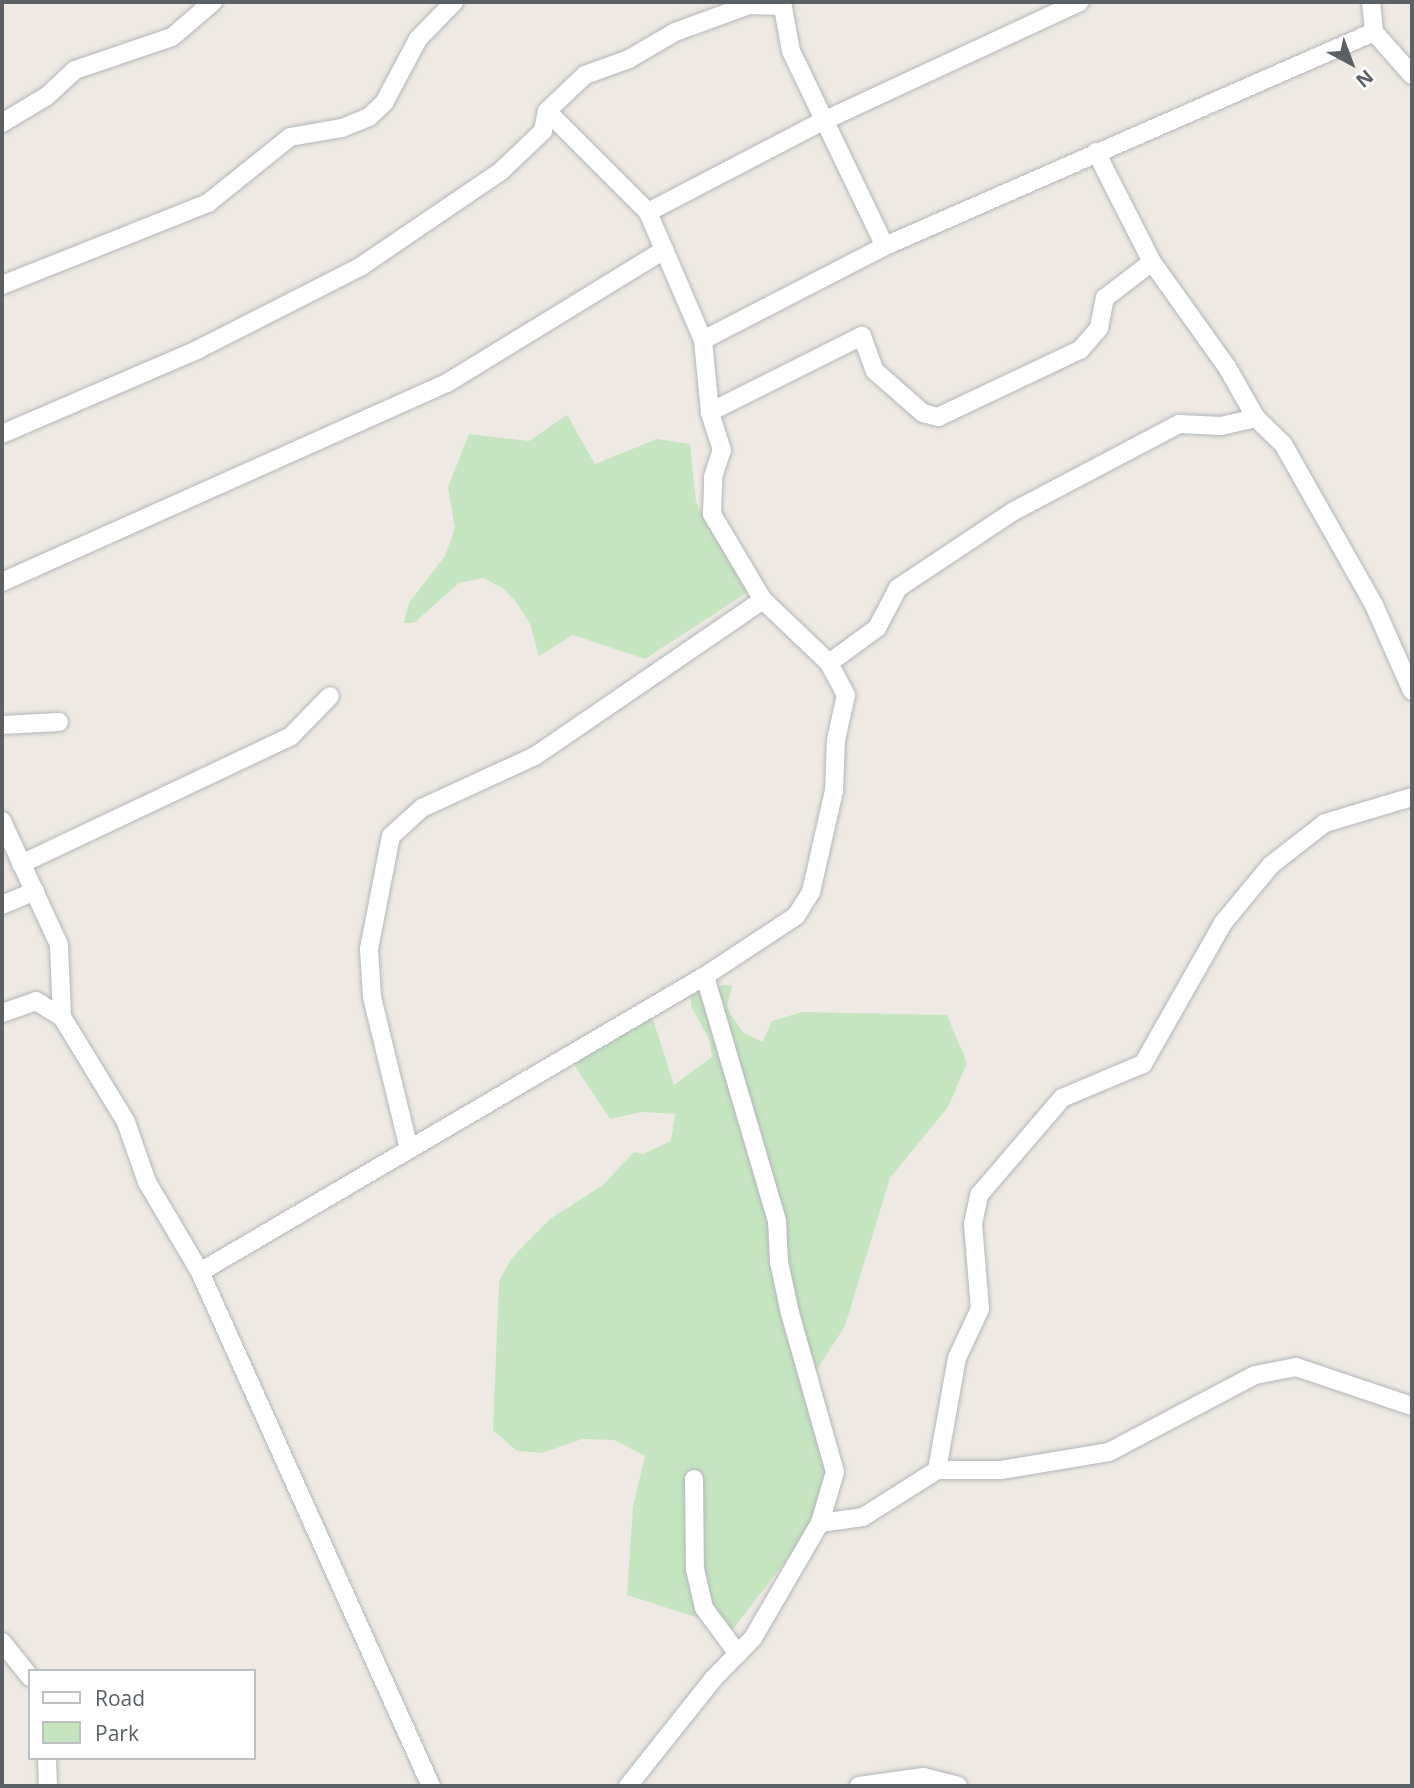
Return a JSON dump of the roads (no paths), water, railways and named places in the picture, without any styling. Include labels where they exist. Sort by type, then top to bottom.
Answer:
[{"type":"street","points":[[2,122],[47,96],[75,70],[130,55],[173,37],[213,2]]},
{"type":"street","points":[[2,285],[208,204],[290,137],[342,128],[369,117],[384,103],[418,39],[454,2]]},
{"type":"street","points":[[648,212],[821,122],[1080,2]]},
{"type":"street","points":[[1371,2],[1374,32],[1412,75]]},
{"type":"street","points":[[2,433],[199,349],[360,267],[501,171],[543,131],[547,111],[585,75],[628,59],[675,32],[749,5],[780,4],[791,51],[821,122],[885,246]]},
{"type":"street","points":[[703,340],[885,246],[1374,32]]},
{"type":"street","points":[[200,1272],[705,976],[796,916],[811,892],[834,791],[836,740],[846,695],[829,663],[764,600],[712,514],[713,477],[722,450],[710,412],[703,340],[648,212],[547,111]]},
{"type":"street","points":[[1096,152],[1152,262],[1227,366],[1256,418],[1283,444],[1374,605],[1412,691]]},
{"type":"street","points":[[2,582],[447,383],[664,250]]},
{"type":"street","points":[[710,412],[862,336],[875,371],[923,413],[938,418],[1080,350],[1099,328],[1105,298],[1152,262]]},
{"type":"street","points":[[829,663],[877,628],[898,588],[1050,491],[1178,424],[1221,426],[1256,418]]},
{"type":"street","points":[[409,1149],[372,997],[369,949],[391,836],[422,808],[535,756],[764,600]]},
{"type":"street","points":[[21,864],[290,737],[330,696]]},
{"type":"street","points":[[2,725],[59,722]]},
{"type":"street","points":[[937,1470],[957,1358],[980,1309],[974,1224],[979,1195],[1062,1098],[1143,1064],[1223,923],[1271,864],[1325,823],[1412,797]]},
{"type":"street","points":[[2,821],[59,944],[62,1017]]},
{"type":"street","points":[[2,905],[35,891]]},
{"type":"street","points":[[628,1786],[753,1638],[820,1523],[835,1472],[790,1312],[779,1262],[777,1222],[705,976]]},
{"type":"street","points":[[2,1013],[36,1001],[62,1017],[126,1122],[147,1182],[200,1272],[431,1786]]},
{"type":"street","points":[[820,1523],[863,1517],[937,1470],[1014,1469],[1109,1451],[1156,1430],[1255,1375],[1296,1367],[1412,1406]]},
{"type":"street","points":[[694,1479],[695,1569],[704,1608],[737,1654]]},
{"type":"street","points":[[2,1642],[28,1674]]},
{"type":"street","points":[[47,1760],[48,1786]]},
{"type":"street","points":[[859,1786],[923,1777],[958,1786]]}]
